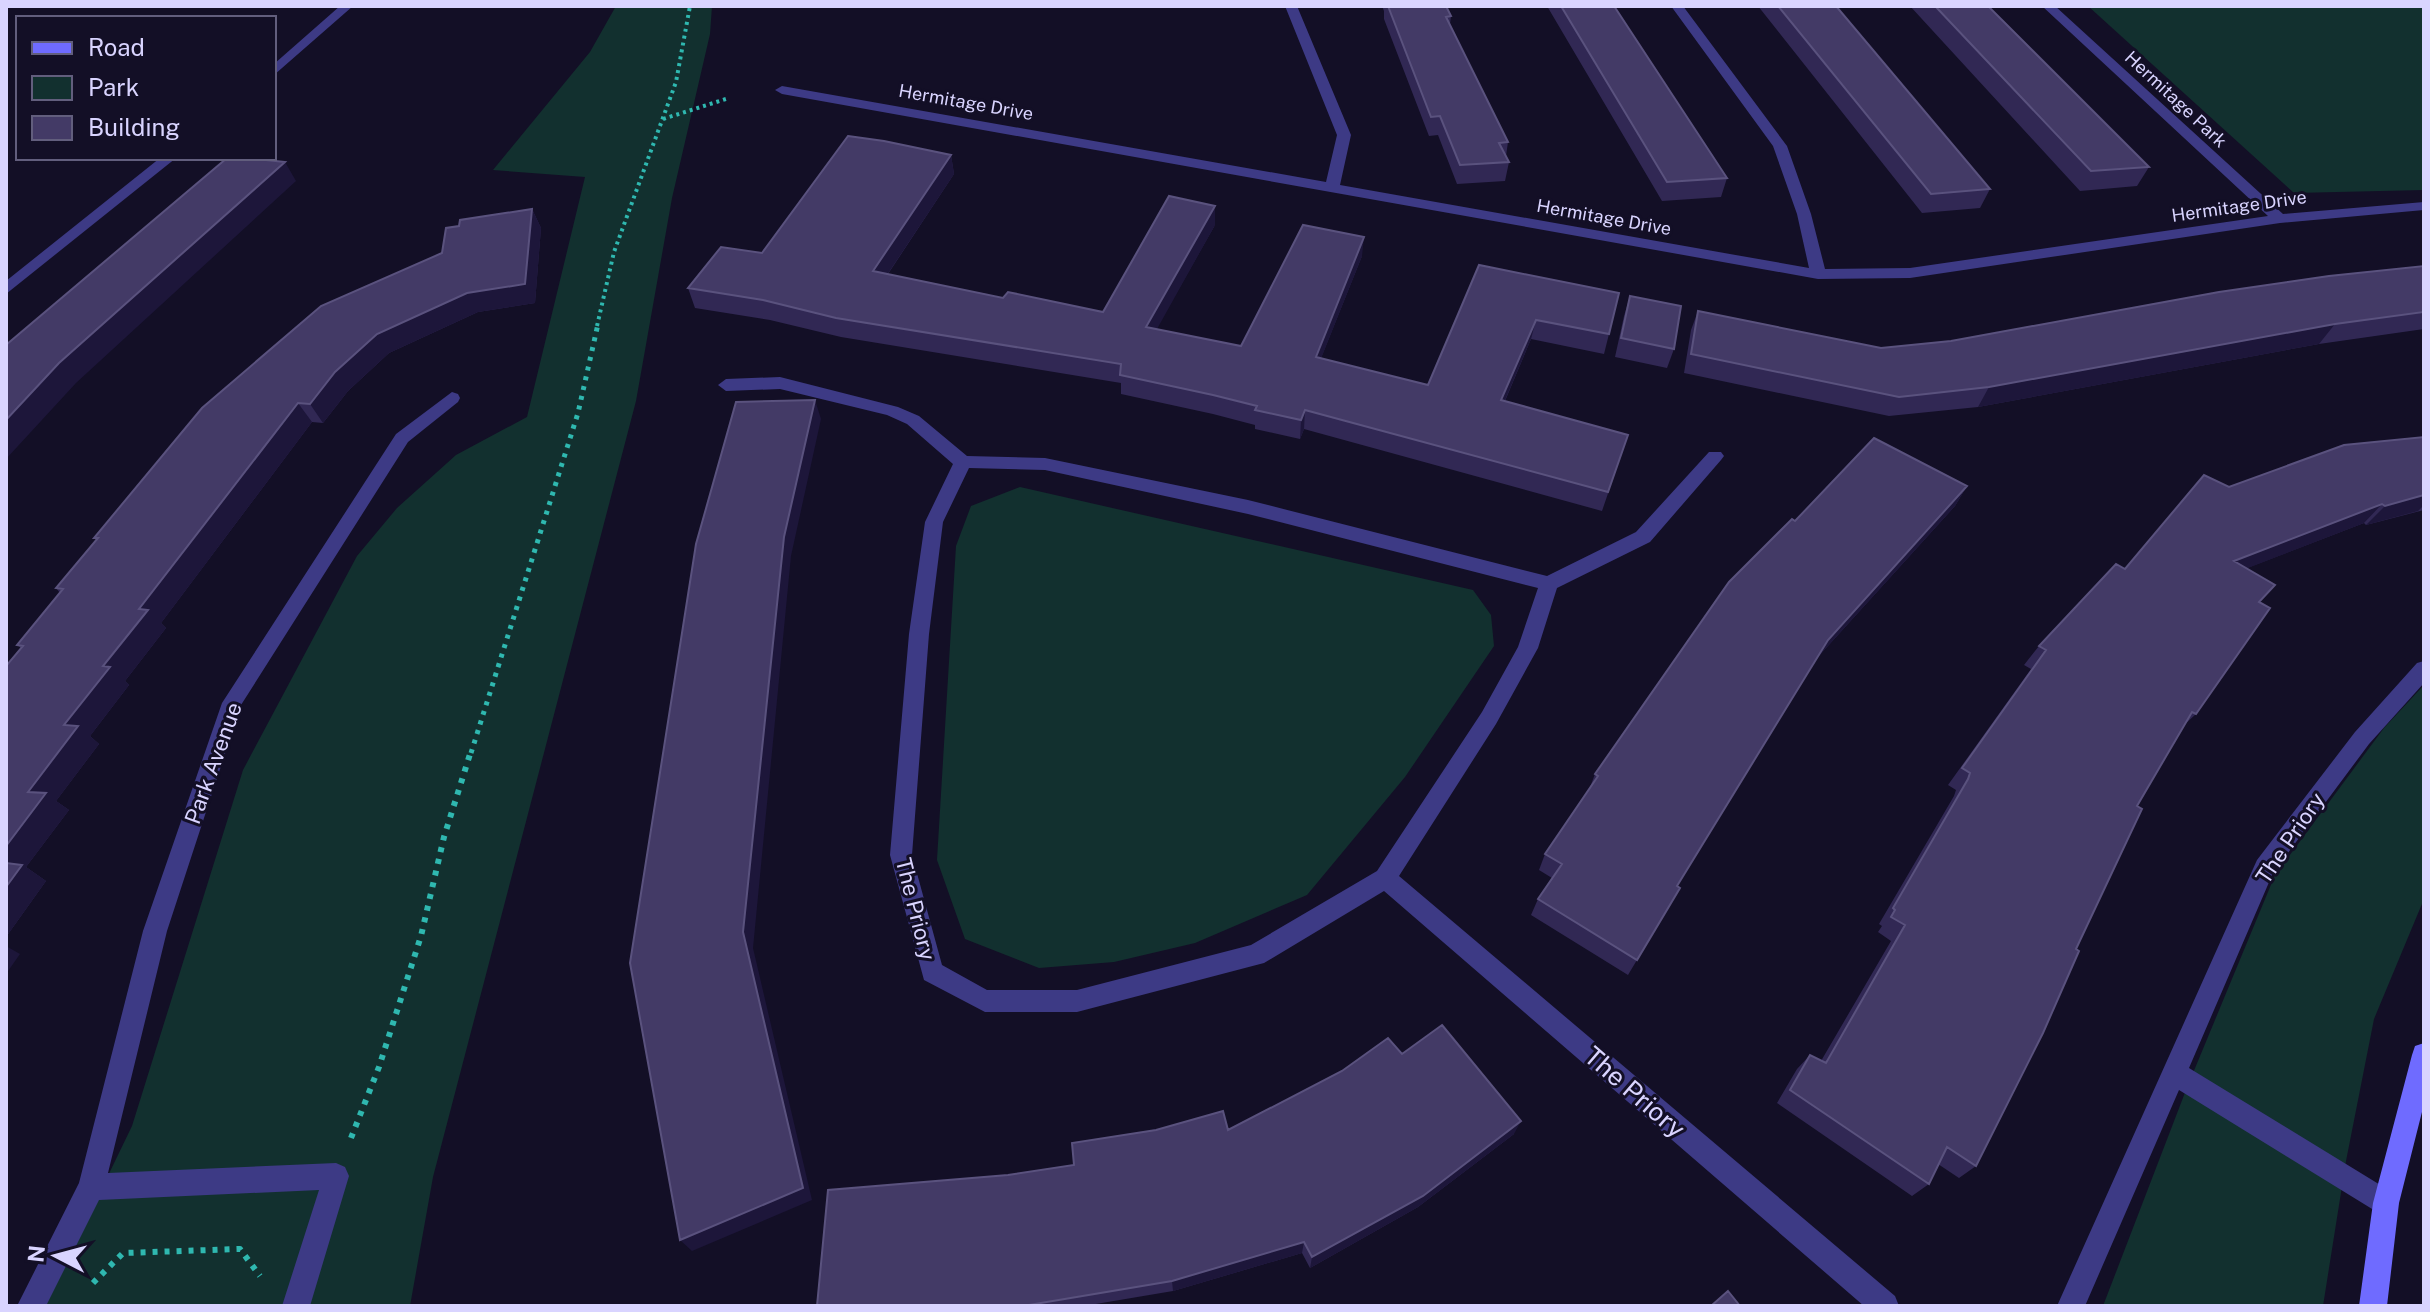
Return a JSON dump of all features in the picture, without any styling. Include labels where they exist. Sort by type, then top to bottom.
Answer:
[{"type":"main road","points":[[2373,1306],[2386,1203],[2424,1055]]},
{"type":"street","points":[[276,69],[347,6]]},
{"type":"street","points":[[1291,6],[1344,135],[1332,186]]},
{"type":"street","points":[[1677,6],[1780,146],[1804,214],[1818,274]]},
{"type":"street","name":"Hermitage Park","points":[[2048,6],[2280,219]]},
{"type":"street","name":"Hermitage Drive","points":[[782,90],[1818,274],[1910,273],[2280,219],[2424,206]]},
{"type":"street","points":[[6,289],[167,160]]},
{"type":"street","points":[[726,385],[780,383],[892,411],[913,420],[963,462],[1060,468],[1248,507],[1549,584],[1643,537],[1715,456]]},
{"type":"street","name":"Park Avenue","points":[[31,1306],[91,1187],[155,931],[232,703],[402,438],[452,398]]},
{"type":"street","name":"The Priory","points":[[963,462],[934,522],[919,634],[901,855],[932,972],[985,1001],[1077,1001],[1256,955],[1385,878],[1496,707],[1528,648],[1549,584]]},
{"type":"street","name":"The Priory","points":[[2071,1306],[2265,867],[2362,738],[2424,669]]},
{"type":"street","name":"The Priory","points":[[1385,878],[1885,1306]]},
{"type":"street","points":[[2176,1074],[2386,1203]]},
{"type":"street","points":[[91,1187],[336,1176],[296,1306]]},
{"type":"path","points":[[336,1176],[379,1067],[421,936],[444,837],[578,413],[614,252],[676,82],[690,6]]},
{"type":"path","points":[[662,119],[729,98]]},
{"type":"path","points":[[81,1295],[123,1253],[240,1249],[268,1286]]},
{"type":"green space","points":[[616,6],[712,6],[710,34],[672,198],[636,401],[433,1177],[410,1306],[45,1306],[132,1126],[243,770],[357,556],[397,508],[456,455],[527,417],[585,177],[493,170],[590,52]]},
{"type":"green space","points":[[2088,6],[2424,6],[2424,190],[2294,193]]},
{"type":"green space","points":[[1020,487],[1473,590],[1491,615],[1494,646],[1405,777],[1307,895],[1195,943],[1114,962],[1039,968],[965,939],[937,860],[956,546],[971,506]]},
{"type":"green space","points":[[2424,685],[2424,899],[2374,1019],[2346,1161],[2323,1306],[2103,1306],[2186,1090],[2275,875],[2384,728]]},
{"type":"building","points":[[1388,6],[1446,6],[1451,16],[1446,17],[1508,142],[1499,143],[1509,162],[1460,165],[1440,116],[1431,117]]},
{"type":"building","points":[[1561,6],[1614,6],[1727,178],[1667,182]]},
{"type":"building","points":[[1778,6],[1836,6],[1990,189],[1931,194]]},
{"type":"building","points":[[1935,6],[1988,6],[2149,167],[2091,171]]},
{"type":"building","points":[[848,136],[951,155],[873,271],[1003,298],[1008,292],[1103,312],[1169,196],[1215,206],[1146,327],[1241,346],[1303,225],[1364,237],[1316,357],[1428,385],[1479,265],[1619,293],[1609,334],[1536,320],[1501,400],[1628,435],[1608,492],[1305,410],[1301,420],[1255,410],[1257,406],[1213,395],[1120,375],[1121,364],[836,318],[763,300],[688,288],[721,247],[762,253]]},
{"type":"building","points":[[225,160],[285,162],[59,363],[6,420],[6,345]]},
{"type":"building","points":[[532,209],[525,284],[467,293],[377,334],[335,372],[310,404],[298,403],[139,609],[148,610],[103,666],[110,667],[64,725],[78,726],[28,792],[46,793],[6,846],[6,666],[23,646],[17,645],[63,589],[56,588],[98,538],[94,538],[202,408],[321,306],[442,253],[446,228],[459,226],[460,220]]},
{"type":"building","points":[[2424,266],[2424,312],[2335,324],[1989,387],[1899,397],[1691,354],[1698,311],[1881,348],[1951,341],[2219,292]]},
{"type":"building","points":[[1630,296],[1681,306],[1674,349],[1621,338]]},
{"type":"building","points":[[815,400],[784,537],[743,932],[803,1188],[680,1240],[630,963],[696,544],[736,402]]},
{"type":"building","points":[[2424,437],[2424,495],[2385,506],[2382,504],[2234,561],[2275,585],[2259,602],[2270,608],[2196,714],[2192,712],[2137,806],[2142,809],[2076,949],[2079,951],[2043,1033],[1976,1166],[1947,1147],[1929,1184],[1790,1090],[1810,1055],[1826,1063],[1905,925],[1891,917],[1893,908],[1968,779],[1970,773],[1962,768],[2046,650],[2039,646],[2116,564],[2125,569],[2204,475],[2229,487],[2344,445]]},
{"type":"building","points":[[1874,438],[1967,486],[1828,640],[1677,886],[1680,888],[1637,960],[1538,899],[1562,864],[1545,854],[1598,776],[1595,774],[1729,582],[1792,519],[1795,521]]},
{"type":"building","points":[[6,863],[22,865],[6,887]]},
{"type":"building","points":[[1442,1025],[1521,1121],[1423,1196],[1312,1257],[1304,1242],[1172,1281],[1023,1306],[817,1306],[828,1190],[1008,1175],[1074,1165],[1072,1143],[1156,1130],[1223,1111],[1228,1130],[1342,1071],[1388,1038],[1402,1054]]},
{"type":"building","points":[[1728,1291],[1740,1306],[1711,1306]]}]
